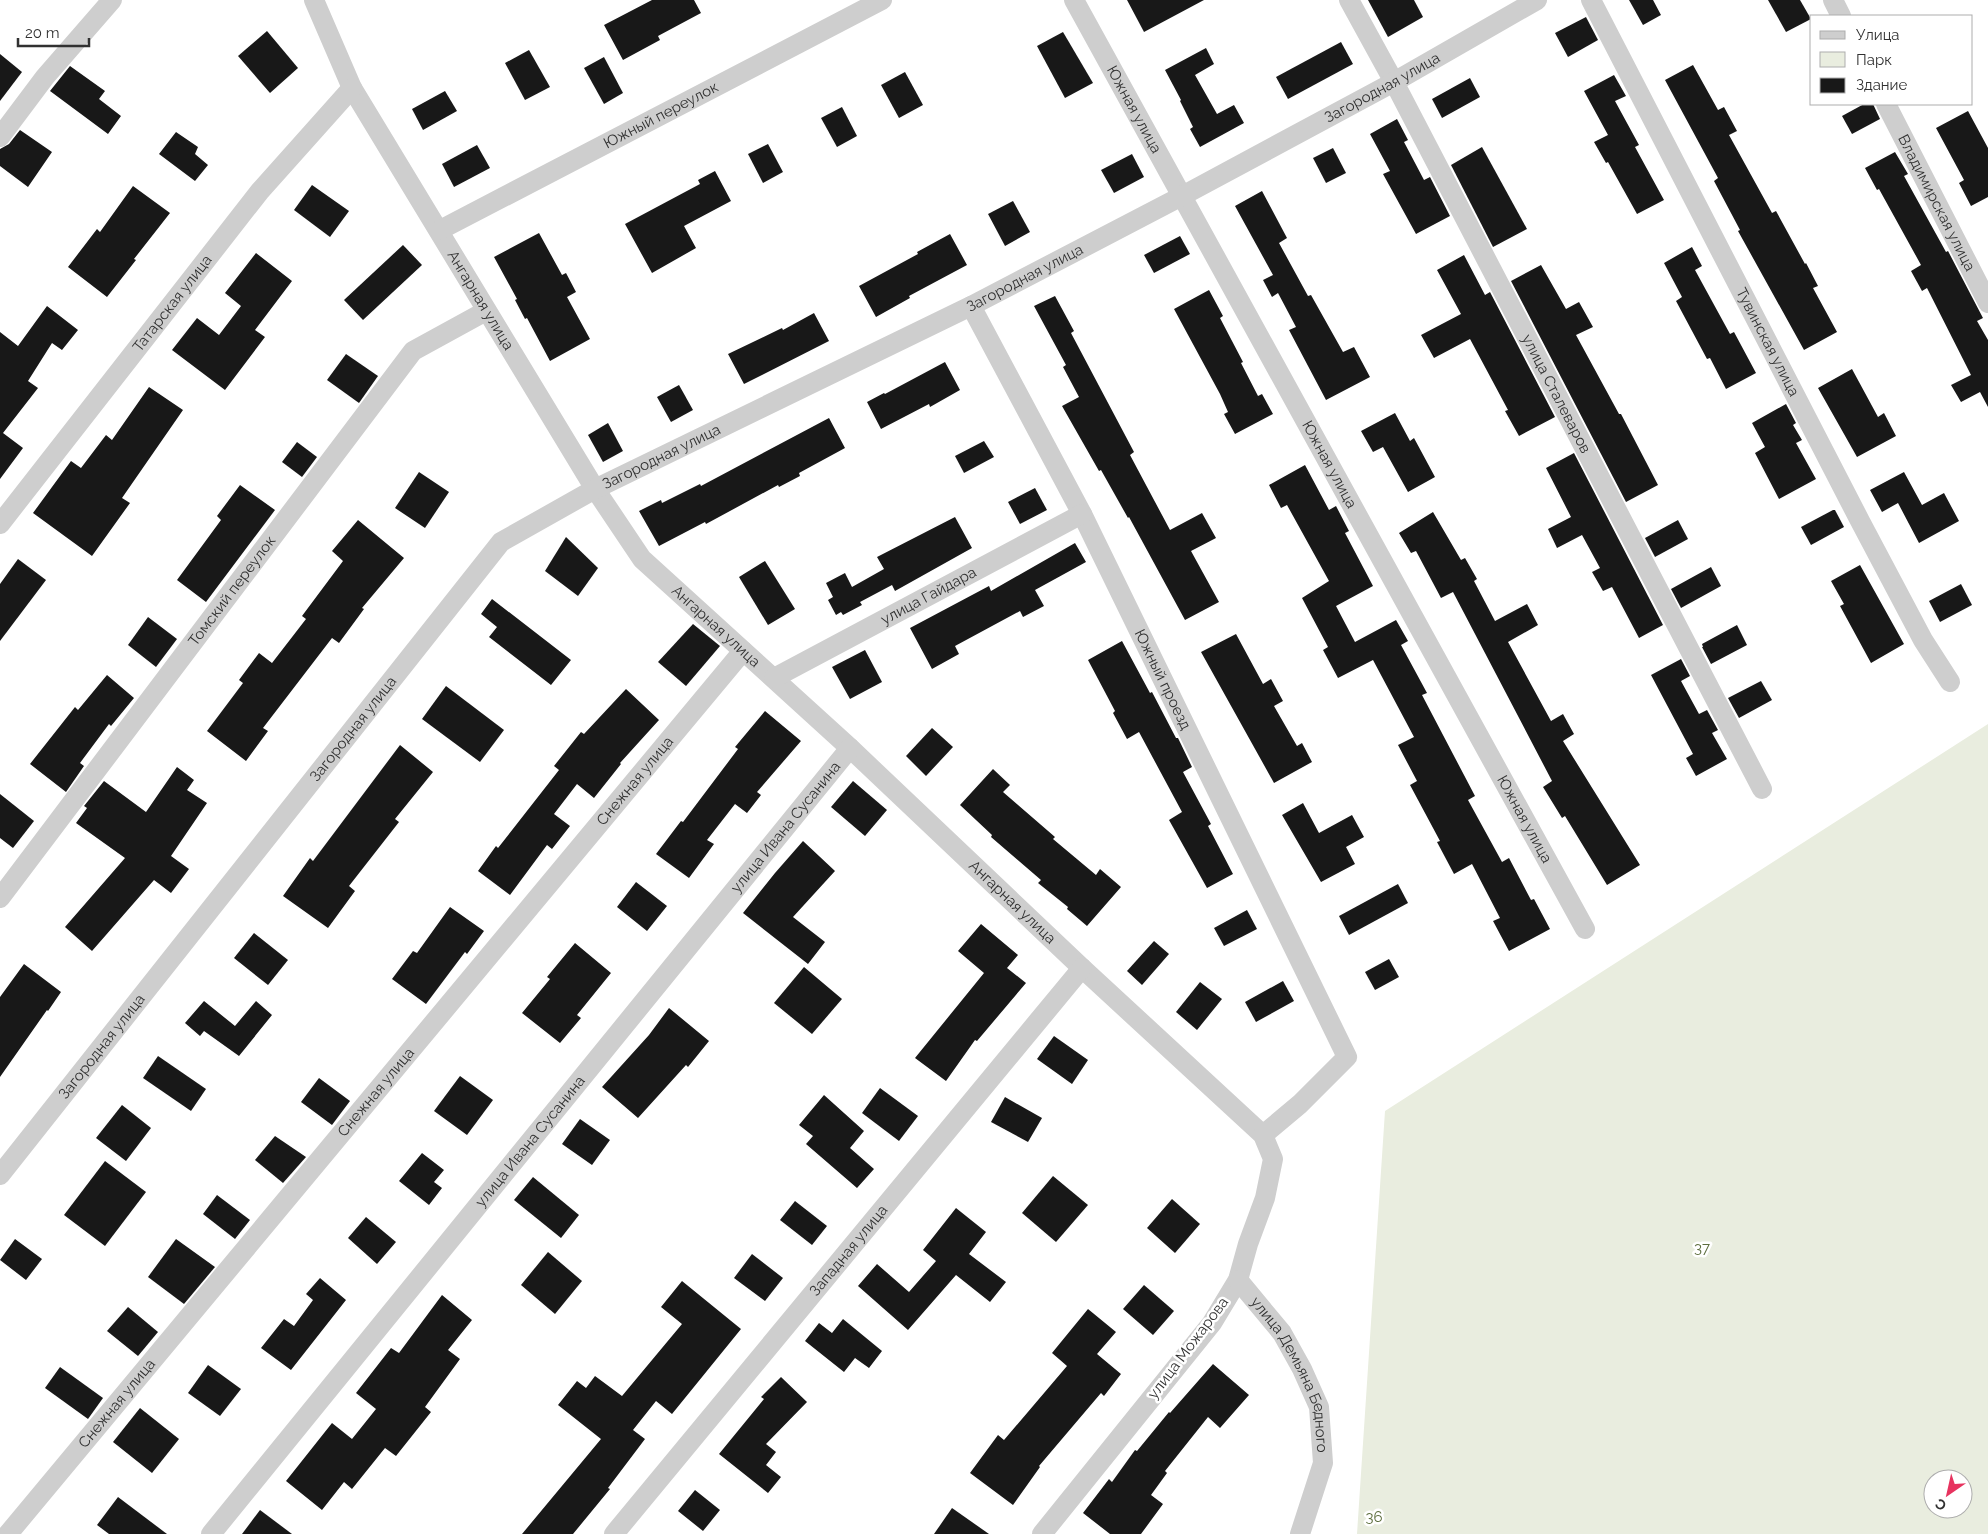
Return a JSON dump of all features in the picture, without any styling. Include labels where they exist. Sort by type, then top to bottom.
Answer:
[{"type":"street","points":[[0,137],[45,77],[112,0]]},
{"type":"street","name":"Ангарная улица","points":[[314,0],[352,88],[440,230],[486,312],[595,489],[642,559],[850,748],[1082,968],[1263,1135]]},
{"type":"street","name":"Южный переулок","points":[[440,230],[882,0]]},
{"type":"street","name":"Южная улица","points":[[1074,0],[1585,929]]},
{"type":"street","name":"улица Сталеваров","points":[[1349,0],[1394,82],[1762,789]]},
{"type":"street","name":"Загородная улица","points":[[0,1175],[501,542],[595,489],[971,306],[1182,196],[1394,82],[1537,0]]},
{"type":"street","name":"Тувинская улица","points":[[1591,0],[1855,513],[1923,640],[1950,682]]},
{"type":"street","points":[[1833,0],[1840,15]]},
{"type":"street","name":"Татарская улица","points":[[0,524],[260,191],[352,88]]},
{"type":"street","name":"Владимирская улица","points":[[1887,105],[1988,303]]},
{"type":"street","name":"Южный проезд","points":[[971,306],[1082,514],[1347,1057],[1300,1104],[1263,1135]]},
{"type":"street","name":"Томский переулок","points":[[0,898],[413,350],[486,312]]},
{"type":"street","name":"улица Гайдара","points":[[774,678],[1082,514]]},
{"type":"street","name":"Снежная улица","points":[[8,1534],[743,651]]},
{"type":"street","name":"улица Ивана Сусанина","points":[[211,1534],[850,748]]},
{"type":"street","name":"Западная улица","points":[[614,1534],[1082,968]]},
{"type":"street","name":"улица Можарова","points":[[1042,1534],[1212,1323],[1238,1280],[1248,1244],[1265,1198],[1273,1159],[1263,1135]]},
{"type":"street","name":"улица Демьяна Бедного","points":[[1238,1280],[1282,1333],[1302,1369],[1319,1407],[1323,1463],[1300,1534]]},
{"type":"green space","name":"37","points":[[1988,724],[1988,1534],[1357,1534],[1385,1111]]},
{"type":"building","points":[[652,0],[694,0],[701,13],[658,36],[660,40],[623,60],[604,25]]},
{"type":"building","points":[[1127,0],[1204,0],[1144,32]]},
{"type":"building","points":[[1368,0],[1414,0],[1423,17],[1388,37]]},
{"type":"building","points":[[1629,0],[1653,0],[1661,15],[1643,25]]},
{"type":"building","points":[[1768,0],[1800,0],[1810,17],[1810,20],[1786,32]]},
{"type":"building","points":[[1586,17],[1598,40],[1568,57],[1555,33]]},
{"type":"building","points":[[267,31],[298,68],[270,93],[238,56]]},
{"type":"building","points":[[1063,32],[1093,83],[1065,98],[1037,46]]},
{"type":"building","points":[[1341,42],[1353,64],[1288,99],[1276,77]]},
{"type":"building","points":[[1206,48],[1214,64],[1195,75],[1217,114],[1234,105],[1244,123],[1200,147],[1190,129],[1193,127],[1181,100],[1165,70]]},
{"type":"building","points":[[529,50],[550,87],[525,100],[505,63]]},
{"type":"building","points":[[0,54],[22,72],[0,101]]},
{"type":"building","points":[[604,57],[623,93],[604,104],[584,68]]},
{"type":"building","points":[[1693,65],[1718,110],[1724,107],[1737,131],[1729,135],[1772,213],[1776,211],[1806,263],[1818,286],[1813,288],[1837,332],[1804,350],[1738,231],[1740,230],[1714,181],[1718,178],[1665,80]]},
{"type":"building","points":[[70,66],[105,91],[99,99],[121,116],[108,134],[50,91]]},
{"type":"building","points":[[905,72],[923,105],[899,118],[881,85]]},
{"type":"building","points":[[1614,75],[1626,96],[1615,101],[1639,145],[1635,147],[1664,200],[1637,214],[1608,162],[1606,163],[1594,142],[1608,135],[1584,91]]},
{"type":"building","points":[[1470,78],[1480,97],[1442,118],[1432,99]]},
{"type":"building","points":[[445,91],[457,111],[423,130],[412,109]]},
{"type":"building","points":[[1862,105],[1873,105],[1880,119],[1852,134],[1842,116]]},
{"type":"building","points":[[842,107],[857,136],[837,147],[821,118]]},
{"type":"building","points":[[1968,111],[1988,148],[1988,197],[1971,206],[1959,183],[1964,180],[1936,128]]},
{"type":"building","points":[[1397,119],[1408,140],[1404,142],[1424,180],[1430,177],[1450,216],[1416,234],[1383,174],[1390,171],[1370,134]]},
{"type":"building","points":[[20,130],[52,152],[28,187],[0,166],[0,149],[9,144]]},
{"type":"building","points":[[176,132],[198,147],[195,154],[208,165],[195,181],[159,154]]},
{"type":"building","points":[[768,144],[783,172],[763,183],[748,154]]},
{"type":"building","points":[[477,145],[490,168],[454,187],[442,164]]},
{"type":"building","points":[[1482,147],[1527,229],[1493,247],[1451,165]]},
{"type":"building","points":[[1333,148],[1346,173],[1326,183],[1313,158]]},
{"type":"building","points":[[1895,152],[1908,174],[1904,176],[1946,252],[1948,251],[1983,318],[1977,321],[1988,340],[1988,407],[1980,392],[1961,402],[1951,385],[1971,375],[1927,288],[1922,291],[1911,271],[1921,265],[1879,189],[1877,190],[1865,168]]},
{"type":"building","points":[[1132,154],[1144,177],[1114,193],[1101,170]]},
{"type":"building","points":[[715,171],[731,201],[684,226],[696,248],[652,273],[625,224],[700,184],[698,180]]},
{"type":"building","points":[[312,185],[349,211],[330,237],[294,210]]},
{"type":"building","points":[[133,186],[170,213],[107,297],[68,267],[97,229],[100,232]]},
{"type":"building","points":[[1262,191],[1287,238],[1279,243],[1308,296],[1311,295],[1343,352],[1354,347],[1370,377],[1326,400],[1289,330],[1296,327],[1278,293],[1272,297],[1263,280],[1273,275],[1235,206]]},
{"type":"building","points":[[1013,201],[1030,232],[1005,246],[988,214]]},
{"type":"building","points":[[539,233],[562,275],[566,273],[576,292],[567,297],[590,339],[550,361],[527,318],[525,319],[515,300],[517,299],[494,257]]},
{"type":"building","points":[[950,234],[967,265],[909,296],[910,298],[876,317],[859,286]]},
{"type":"building","points":[[1180,236],[1190,254],[1154,273],[1144,255]]},
{"type":"building","points":[[403,245],[422,265],[363,320],[344,300]]},
{"type":"building","points":[[1692,247],[1702,266],[1695,270],[1730,334],[1734,332],[1756,373],[1726,389],[1710,358],[1707,359],[1676,301],[1682,297],[1664,263]]},
{"type":"building","points":[[256,253],[292,281],[255,330],[265,337],[225,390],[172,350],[197,318],[219,335],[241,306],[225,293]]},
{"type":"building","points":[[1464,255],[1485,295],[1490,292],[1555,417],[1519,436],[1505,411],[1508,410],[1470,339],[1434,358],[1421,335],[1461,314],[1437,270]]},
{"type":"building","points":[[1541,265],[1566,309],[1579,302],[1593,327],[1576,335],[1619,414],[1621,414],[1658,485],[1626,502],[1511,281]]},
{"type":"building","points":[[1209,290],[1223,316],[1220,318],[1258,396],[1262,394],[1273,414],[1235,434],[1224,414],[1228,412],[1220,394],[1174,309]]},
{"type":"building","points":[[1055,296],[1074,331],[1071,333],[1134,452],[1130,455],[1170,530],[1202,513],[1216,538],[1191,551],[1219,602],[1185,620],[1129,517],[1101,470],[1099,471],[1062,406],[1079,397],[1063,367],[1066,365],[1034,306]]},
{"type":"building","points":[[47,306],[78,330],[62,350],[52,343],[28,381],[38,388],[3,433],[23,448],[0,479],[0,332],[18,346]]},
{"type":"building","points":[[814,313],[829,341],[744,384],[728,354],[782,328],[783,330]]},
{"type":"building","points":[[346,354],[378,376],[359,403],[327,380]]},
{"type":"building","points":[[945,362],[960,390],[930,407],[929,404],[881,429],[867,402]]},
{"type":"building","points":[[1852,369],[1878,417],[1884,413],[1896,436],[1857,457],[1818,388]]},
{"type":"building","points":[[679,385],[693,410],[671,422],[657,397]]},
{"type":"building","points":[[149,387],[183,410],[122,498],[130,503],[92,556],[33,513],[71,461],[81,468],[106,435],[112,440]]},
{"type":"building","points":[[1786,404],[1796,423],[1793,425],[1802,440],[1796,443],[1816,479],[1779,499],[1755,453],[1765,447],[1752,423]]},
{"type":"building","points":[[1395,413],[1410,441],[1414,438],[1435,477],[1408,492],[1383,447],[1373,452],[1361,431]]},
{"type":"building","points":[[829,418],[845,448],[799,473],[800,476],[779,487],[778,485],[706,524],[705,522],[659,546],[639,511],[661,500],[662,503],[700,484],[701,486]]},
{"type":"building","points":[[608,423],[623,451],[603,462],[588,435]]},
{"type":"building","points":[[984,441],[994,457],[964,473],[955,456]]},
{"type":"building","points":[[297,442],[317,457],[302,477],[282,462]]},
{"type":"building","points":[[1574,453],[1663,625],[1639,638],[1612,587],[1603,591],[1592,572],[1600,568],[1582,535],[1557,548],[1548,529],[1571,517],[1546,468]]},
{"type":"building","points":[[1305,465],[1329,510],[1336,506],[1349,531],[1345,533],[1373,586],[1336,606],[1355,642],[1396,620],[1408,641],[1401,645],[1427,693],[1422,695],[1475,796],[1468,800],[1502,862],[1509,858],[1531,900],[1534,899],[1550,929],[1509,951],[1493,921],[1500,918],[1472,864],[1454,874],[1437,842],[1440,841],[1410,785],[1417,781],[1398,745],[1414,737],[1373,660],[1338,678],[1323,650],[1328,647],[1302,598],[1329,581],[1287,505],[1281,508],[1269,485]]},
{"type":"building","points":[[419,472],[449,492],[425,528],[395,508]]},
{"type":"building","points":[[1904,472],[1922,505],[1944,493],[1959,521],[1919,543],[1898,503],[1882,512],[1870,490]]},
{"type":"building","points":[[240,485],[275,510],[206,602],[177,580],[221,520],[217,516]]},
{"type":"building","points":[[1035,488],[1047,510],[1020,524],[1008,502]]},
{"type":"building","points":[[1835,510],[1844,527],[1811,545],[1801,527]]},
{"type":"building","points":[[1433,512],[1461,560],[1465,558],[1477,579],[1474,581],[1495,621],[1527,604],[1538,625],[1508,642],[1551,721],[1563,714],[1574,734],[1563,741],[1640,865],[1607,885],[1565,816],[1562,818],[1543,787],[1552,781],[1453,592],[1441,598],[1416,551],[1411,553],[1399,533]]},
{"type":"building","points":[[955,517],[972,548],[895,591],[892,585],[860,602],[862,605],[843,615],[841,612],[836,615],[828,600],[833,597],[826,583],[845,573],[852,587],[884,569],[877,557]]},
{"type":"building","points":[[358,520],[404,558],[362,608],[364,609],[339,643],[332,638],[263,728],[268,731],[246,761],[207,731],[243,683],[239,680],[259,653],[272,663],[306,619],[302,616],[343,561],[332,551]]},
{"type":"building","points":[[1678,520],[1688,539],[1655,557],[1645,538]]},
{"type":"building","points":[[566,537],[598,568],[578,596],[545,571]]},
{"type":"building","points":[[1075,543],[1086,562],[1035,590],[1044,606],[1023,617],[1020,611],[955,646],[959,654],[932,669],[910,628],[989,586],[991,591]]},
{"type":"building","points":[[18,559],[46,580],[0,641],[0,584]]},
{"type":"building","points":[[765,561],[795,609],[768,625],[739,577]]},
{"type":"building","points":[[1860,565],[1904,644],[1871,663],[1840,606],[1844,604],[1831,581]]},
{"type":"building","points":[[1711,567],[1721,586],[1681,608],[1671,589]]},
{"type":"building","points":[[1961,584],[1972,605],[1940,622],[1929,601]]},
{"type":"building","points":[[492,599],[571,660],[551,685],[489,637],[497,627],[481,614]]},
{"type":"building","points":[[148,617],[177,639],[156,667],[128,645]]},
{"type":"building","points":[[693,624],[720,646],[686,686],[658,662]]},
{"type":"building","points":[[1737,625],[1747,645],[1711,664],[1702,644]]},
{"type":"building","points":[[1236,634],[1263,684],[1271,679],[1283,701],[1274,706],[1297,746],[1302,743],[1312,762],[1274,783],[1201,652]]},
{"type":"building","points":[[1122,641],[1150,693],[1152,692],[1176,738],[1178,738],[1192,767],[1183,772],[1211,824],[1208,826],[1233,874],[1207,888],[1169,820],[1182,812],[1139,732],[1127,739],[1113,713],[1115,711],[1088,660]]},
{"type":"building","points":[[865,650],[882,682],[850,699],[832,667]]},
{"type":"building","points":[[1681,659],[1690,676],[1681,681],[1699,714],[1707,710],[1718,730],[1712,733],[1727,759],[1696,776],[1686,758],[1693,754],[1651,675]]},
{"type":"building","points":[[107,675],[134,698],[111,726],[109,724],[80,763],[84,766],[66,792],[30,764],[75,707],[78,710]]},
{"type":"building","points":[[1761,681],[1772,700],[1739,718],[1728,698]]},
{"type":"building","points":[[446,686],[504,730],[480,762],[422,719]]},
{"type":"building","points":[[626,689],[659,720],[620,763],[594,798],[577,784],[554,814],[570,826],[552,849],[547,845],[510,895],[478,871],[496,846],[498,848],[559,770],[554,766],[581,732],[584,734]]},
{"type":"building","points":[[765,711],[801,741],[757,792],[761,795],[747,813],[735,804],[707,840],[714,844],[689,878],[656,854],[681,821],[683,822],[738,749],[735,747]]},
{"type":"building","points":[[932,728],[953,747],[926,776],[906,756]]},
{"type":"building","points":[[400,745],[433,772],[395,819],[399,822],[349,886],[355,891],[328,928],[283,896],[310,858],[313,861]]},
{"type":"building","points":[[177,767],[194,780],[187,790],[207,803],[171,856],[189,869],[171,893],[154,880],[92,951],[65,927],[125,858],[76,823],[87,808],[84,806],[104,781],[146,812]]},
{"type":"building","points":[[993,769],[1010,785],[1003,792],[1055,837],[1053,839],[1096,875],[1100,869],[1121,887],[1087,926],[1067,909],[1068,907],[1038,883],[1041,880],[991,837],[992,835],[960,805]]},
{"type":"building","points":[[853,781],[887,810],[865,836],[831,807]]},
{"type":"building","points":[[0,794],[34,821],[13,848],[0,838]]},
{"type":"building","points":[[1303,803],[1319,833],[1352,815],[1364,837],[1346,847],[1355,864],[1321,882],[1282,815]]},
{"type":"building","points":[[803,841],[835,871],[793,917],[825,942],[808,964],[743,913]]},
{"type":"building","points":[[636,882],[667,906],[647,931],[617,907]]},
{"type":"building","points":[[1398,884],[1408,903],[1349,935],[1339,916]]},
{"type":"building","points":[[450,907],[484,931],[467,954],[465,952],[426,1004],[392,979],[413,951],[417,953]]},
{"type":"building","points":[[1247,910],[1257,929],[1224,946],[1214,928]]},
{"type":"building","points":[[981,924],[1018,955],[1007,968],[1026,983],[977,1041],[975,1040],[946,1081],[915,1058],[984,973],[958,951]]},
{"type":"building","points":[[254,933],[288,960],[268,985],[234,958]]},
{"type":"building","points":[[1154,941],[1169,954],[1142,985],[1127,971]]},
{"type":"building","points":[[575,943],[611,973],[577,1015],[581,1018],[560,1043],[522,1013],[550,979],[547,977]]},
{"type":"building","points":[[1389,959],[1399,977],[1375,990],[1365,972]]},
{"type":"building","points":[[24,964],[61,992],[0,1077],[0,997]]},
{"type":"building","points":[[804,967],[842,999],[812,1034],[774,1003]]},
{"type":"building","points":[[1283,981],[1294,1001],[1256,1022],[1245,1002]]},
{"type":"building","points":[[1200,982],[1222,999],[1197,1030],[1176,1012]]},
{"type":"building","points":[[204,1001],[235,1026],[256,1001],[272,1015],[239,1056],[204,1031],[200,1036],[185,1023]]},
{"type":"building","points":[[669,1008],[709,1041],[688,1067],[686,1065],[638,1118],[602,1087],[649,1035]]},
{"type":"building","points":[[1054,1036],[1088,1060],[1072,1084],[1037,1059]]},
{"type":"building","points":[[158,1056],[206,1089],[191,1111],[143,1078]]},
{"type":"building","points":[[460,1076],[493,1100],[467,1135],[434,1111]]},
{"type":"building","points":[[319,1078],[350,1101],[332,1125],[301,1102]]},
{"type":"building","points":[[880,1088],[918,1116],[899,1141],[862,1113]]},
{"type":"building","points":[[824,1095],[864,1131],[850,1148],[874,1169],[857,1188],[806,1144],[813,1136],[799,1125]]},
{"type":"building","points":[[1005,1097],[1042,1118],[1028,1142],[991,1122]]},
{"type":"building","points":[[122,1105],[151,1128],[126,1161],[96,1138]]},
{"type":"building","points":[[580,1119],[610,1140],[592,1165],[562,1144]]},
{"type":"building","points":[[275,1136],[306,1157],[283,1183],[255,1160]]},
{"type":"building","points":[[422,1153],[444,1170],[434,1182],[442,1188],[429,1205],[399,1181]]},
{"type":"building","points":[[105,1161],[146,1192],[105,1246],[64,1215]]},
{"type":"building","points":[[1053,1176],[1088,1205],[1056,1242],[1022,1213]]},
{"type":"building","points":[[533,1177],[579,1215],[561,1238],[514,1200]]},
{"type":"building","points":[[217,1195],[250,1220],[235,1239],[203,1214]]},
{"type":"building","points":[[1172,1199],[1200,1224],[1175,1253],[1147,1228]]},
{"type":"building","points":[[795,1201],[827,1226],[812,1245],[780,1220]]},
{"type":"building","points":[[956,1208],[986,1232],[969,1254],[1006,1282],[990,1302],[956,1275],[908,1330],[858,1286],[877,1264],[909,1292],[936,1261],[923,1250]]},
{"type":"building","points":[[366,1217],[396,1242],[377,1264],[348,1238]]},
{"type":"building","points":[[15,1239],[42,1259],[26,1280],[0,1260]]},
{"type":"building","points":[[176,1239],[215,1267],[184,1304],[148,1277]]},
{"type":"building","points":[[548,1252],[582,1281],[555,1314],[521,1285]]},
{"type":"building","points":[[752,1254],[783,1278],[765,1301],[734,1278]]},
{"type":"building","points":[[320,1278],[346,1300],[291,1370],[261,1348],[284,1319],[294,1326],[313,1300],[306,1294]]},
{"type":"building","points":[[682,1281],[741,1329],[672,1414],[656,1401],[633,1430],[645,1439],[608,1488],[610,1489],[573,1534],[522,1534],[601,1439],[558,1405],[577,1381],[586,1388],[595,1376],[622,1396],[682,1324],[661,1307]]},
{"type":"building","points":[[1144,1285],[1174,1311],[1153,1335],[1123,1309]]},
{"type":"building","points":[[442,1295],[472,1320],[448,1350],[460,1359],[425,1407],[431,1412],[396,1456],[385,1448],[352,1489],[344,1482],[322,1510],[286,1481],[332,1423],[352,1439],[376,1409],[356,1393],[391,1348],[399,1353]]},
{"type":"building","points":[[128,1307],[158,1332],[138,1356],[107,1331]]},
{"type":"building","points":[[1088,1309],[1116,1332],[1097,1354],[1121,1374],[1104,1396],[1101,1393],[1039,1466],[1013,1505],[970,1473],[998,1435],[1004,1440],[1067,1366],[1052,1353]]},
{"type":"building","points":[[843,1319],[882,1351],[869,1368],[855,1358],[844,1372],[805,1341],[819,1323],[832,1333]]},
{"type":"building","points":[[1213,1364],[1249,1395],[1220,1428],[1208,1417],[1165,1471],[1167,1473],[1151,1495],[1163,1504],[1141,1534],[1110,1534],[1083,1513],[1109,1479],[1112,1482],[1135,1450],[1137,1451],[1169,1412]]},
{"type":"building","points":[[208,1365],[241,1389],[220,1416],[188,1393]]},
{"type":"building","points":[[60,1367],[103,1398],[88,1419],[45,1388]]},
{"type":"building","points":[[781,1377],[807,1402],[766,1444],[776,1452],[766,1465],[781,1477],[768,1493],[719,1454],[764,1399],[761,1397]]},
{"type":"building","points":[[140,1408],[179,1439],[152,1473],[113,1442]]},
{"type":"building","points":[[695,1490],[720,1510],[703,1531],[678,1511]]},
{"type":"building","points":[[118,1497],[167,1534],[109,1534],[97,1525]]},
{"type":"building","points":[[952,1508],[989,1534],[934,1534]]},
{"type":"building","points":[[260,1510],[292,1534],[242,1534]]},
{"type":"park label","name":"36","points":[[1374,1517]]}]
